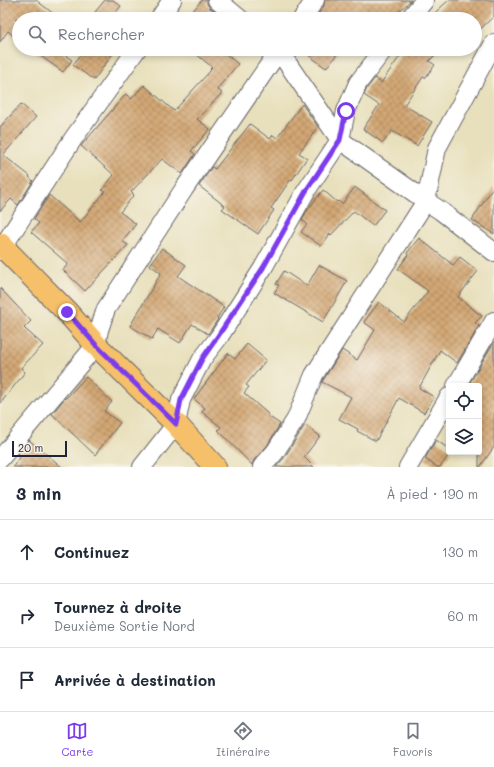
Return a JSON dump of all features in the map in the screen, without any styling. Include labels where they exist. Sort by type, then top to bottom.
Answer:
[{"type":"main road","points":[[1,247],[67,312],[96,345],[176,424],[215,467]]},
{"type":"street","points":[[164,12],[172,0]]},
{"type":"street","points":[[217,0],[232,12]]},
{"type":"street","points":[[307,12],[315,0]]},
{"type":"street","points":[[415,12],[424,1]]},
{"type":"street","points":[[262,467],[275,452],[296,419],[314,375],[426,201],[437,148],[494,42]]},
{"type":"street","points":[[1,247],[73,139],[132,56]]},
{"type":"street","points":[[0,459],[96,345],[106,309],[184,189],[274,56]]},
{"type":"street","points":[[282,56],[340,140],[442,211],[494,252]]},
{"type":"street","points":[[142,467],[176,424],[181,400],[202,359],[263,268],[306,191],[340,140],[346,111],[358,83],[379,56]]},
{"type":"street","points":[[458,383],[494,321]]},
{"type":"street","points":[[408,467],[446,402]]},
{"type":"building","points":[[0,0],[36,0],[51,12],[12,12],[12,34],[8,31],[0,42]]},
{"type":"building","points":[[105,0],[113,0],[121,6],[116,12],[95,12]]},
{"type":"building","points":[[202,0],[207,0],[207,4],[215,12],[192,12]]},
{"type":"building","points":[[325,0],[411,0],[398,12],[320,12],[324,6]]},
{"type":"building","points":[[449,0],[494,0],[494,16],[482,27],[482,12],[436,12]]},
{"type":"building","points":[[41,56],[66,56],[72,60],[63,72]]},
{"type":"building","points":[[79,56],[111,56],[94,80],[73,65]]},
{"type":"building","points":[[199,56],[228,56],[238,64],[217,89],[222,93],[197,119],[210,129],[191,151],[195,154],[182,174],[162,159],[131,192],[134,195],[120,212],[136,224],[122,241],[128,245],[85,291],[63,270],[68,264],[31,232],[39,223],[34,219],[49,195],[80,222],[105,192],[102,190],[114,175],[81,146],[126,94],[131,99],[144,85],[174,111],[211,70],[210,69],[212,67]]},
{"type":"building","points":[[310,56],[335,56],[326,68]]},
{"type":"building","points":[[400,56],[434,56],[429,61],[435,65],[425,78],[423,77],[404,105],[432,122],[417,146],[392,131],[383,143],[363,129],[379,105],[364,95],[367,88],[375,78],[381,83]]},
{"type":"building","points":[[21,104],[36,117],[3,155],[30,176],[29,177],[33,181],[18,205],[11,199],[0,211],[0,127]]},
{"type":"building","points":[[302,104],[318,127],[299,153],[307,158],[271,208],[274,210],[258,234],[222,209],[225,206],[199,186],[212,167],[215,169],[250,124],[270,139],[273,135],[277,138]]},
{"type":"building","points":[[494,186],[494,234],[472,220]]},
{"type":"building","points":[[355,187],[385,210],[373,226],[354,211],[331,235],[330,234],[321,246],[301,232],[307,224],[302,220],[306,212],[323,190],[337,202],[338,201],[342,204]]},
{"type":"building","points":[[419,238],[453,265],[460,257],[478,271],[458,297],[482,316],[475,323],[479,326],[457,363],[440,350],[419,388],[434,397],[424,413],[399,398],[376,441],[339,419],[351,397],[322,382],[342,350],[357,360],[375,330],[364,322],[379,302],[404,322],[428,291],[398,269],[408,255],[407,253]]},
{"type":"building","points":[[162,248],[186,265],[178,276],[224,307],[208,334],[192,324],[180,343],[158,329],[152,339],[130,326],[161,273],[150,265]]},
{"type":"building","points":[[319,265],[347,281],[323,322],[274,293],[279,285],[276,284],[284,271],[307,286]]},
{"type":"building","points":[[0,288],[31,321],[24,328],[43,345],[21,368],[25,372],[0,404]]},
{"type":"building","points":[[494,342],[494,447],[480,467],[479,455],[482,455],[482,383],[470,383]]},
{"type":"building","points":[[247,344],[266,360],[246,385],[249,387],[244,393],[268,414],[268,416],[280,424],[267,446],[254,460],[252,465],[218,430],[221,427],[202,412],[205,408],[194,399],[228,353],[235,359]]},
{"type":"building","points":[[86,377],[112,402],[104,411],[120,423],[95,455],[52,414],[65,398]]},
{"type":"building","points":[[305,425],[320,436],[304,457],[314,467],[276,467],[284,458]]},
{"type":"building","points":[[29,440],[62,467],[13,467],[20,456],[18,454]]},
{"type":"building","points":[[436,440],[446,447],[446,455],[449,455],[440,467],[437,467],[425,459]]},
{"type":"route","points":[[67,312],[96,345],[176,424],[181,400],[202,359],[263,268],[306,191],[340,140],[346,111]]}]
